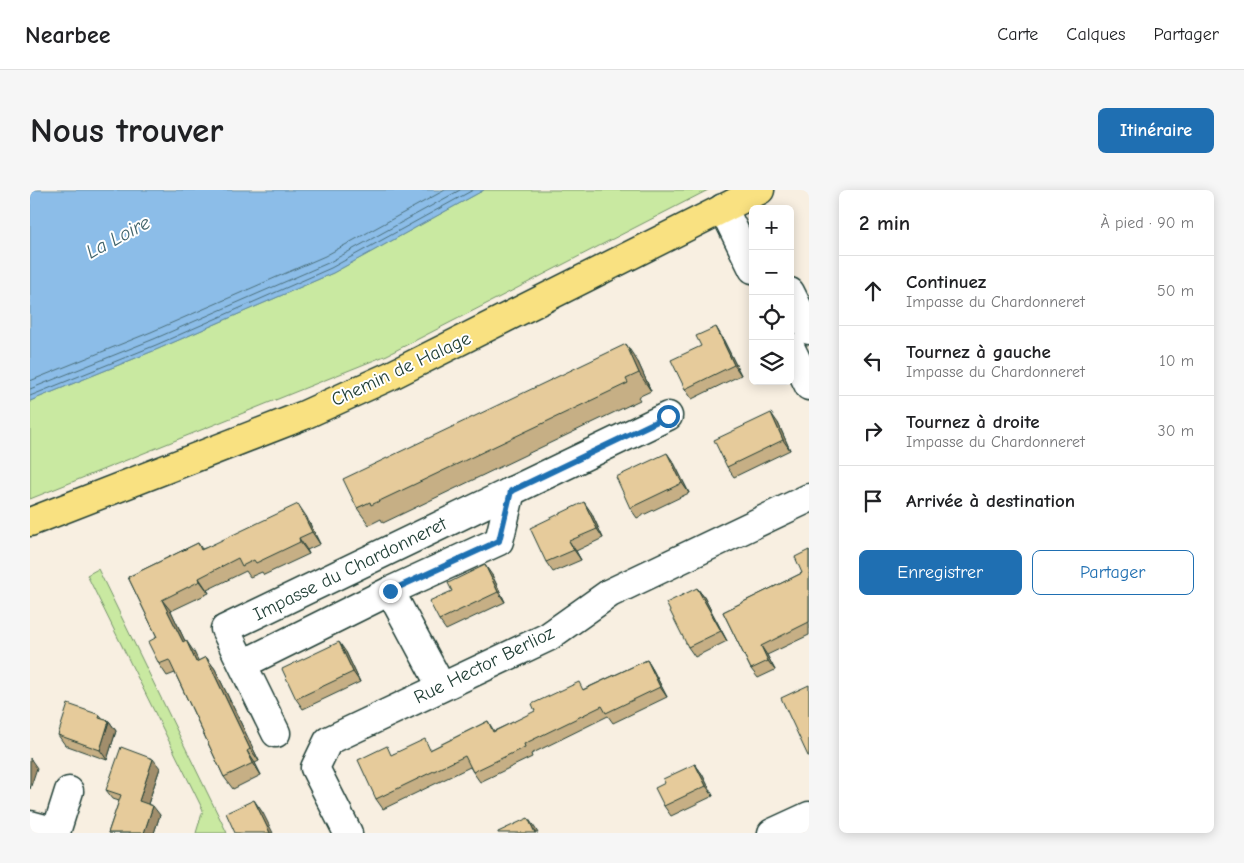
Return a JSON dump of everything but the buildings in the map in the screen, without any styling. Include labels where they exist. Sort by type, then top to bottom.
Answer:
[{"type":"main road","name":"Chemin de Halage","points":[[30,522],[328,404],[745,202]]},
{"type":"street","points":[[745,202],[751,250]]},
{"type":"street","points":[[792,295],[809,330]]},
{"type":"street","points":[[794,355],[809,386]]},
{"type":"street","name":"Impasse du Chardonneret","points":[[276,733],[224,629],[668,416]]},
{"type":"street","name":"Impasse du Chardonneret","points":[[243,664],[390,591],[499,541],[511,491]]},
{"type":"street","name":"Rue Hector Berlioz","points":[[348,833],[315,768],[328,741],[548,637],[610,593],[809,498]]},
{"type":"street","name":"Impasse du Chardonneret","points":[[390,591],[441,686]]},
{"type":"street","points":[[30,826],[56,832],[69,791]]},
{"type":"street","points":[[772,833],[809,816]]},
{"type":"green space","points":[[484,190],[708,190],[387,355],[30,499],[30,401],[158,349],[333,273]]},
{"type":"green space","points":[[98,569],[227,833],[196,833],[203,810],[87,575]]},
{"type":"water","name":"La Loire","points":[[30,190],[484,190],[333,273],[158,349],[30,401]]},
{"type":"route","points":[[390,591],[499,541],[511,491],[668,416]]}]
